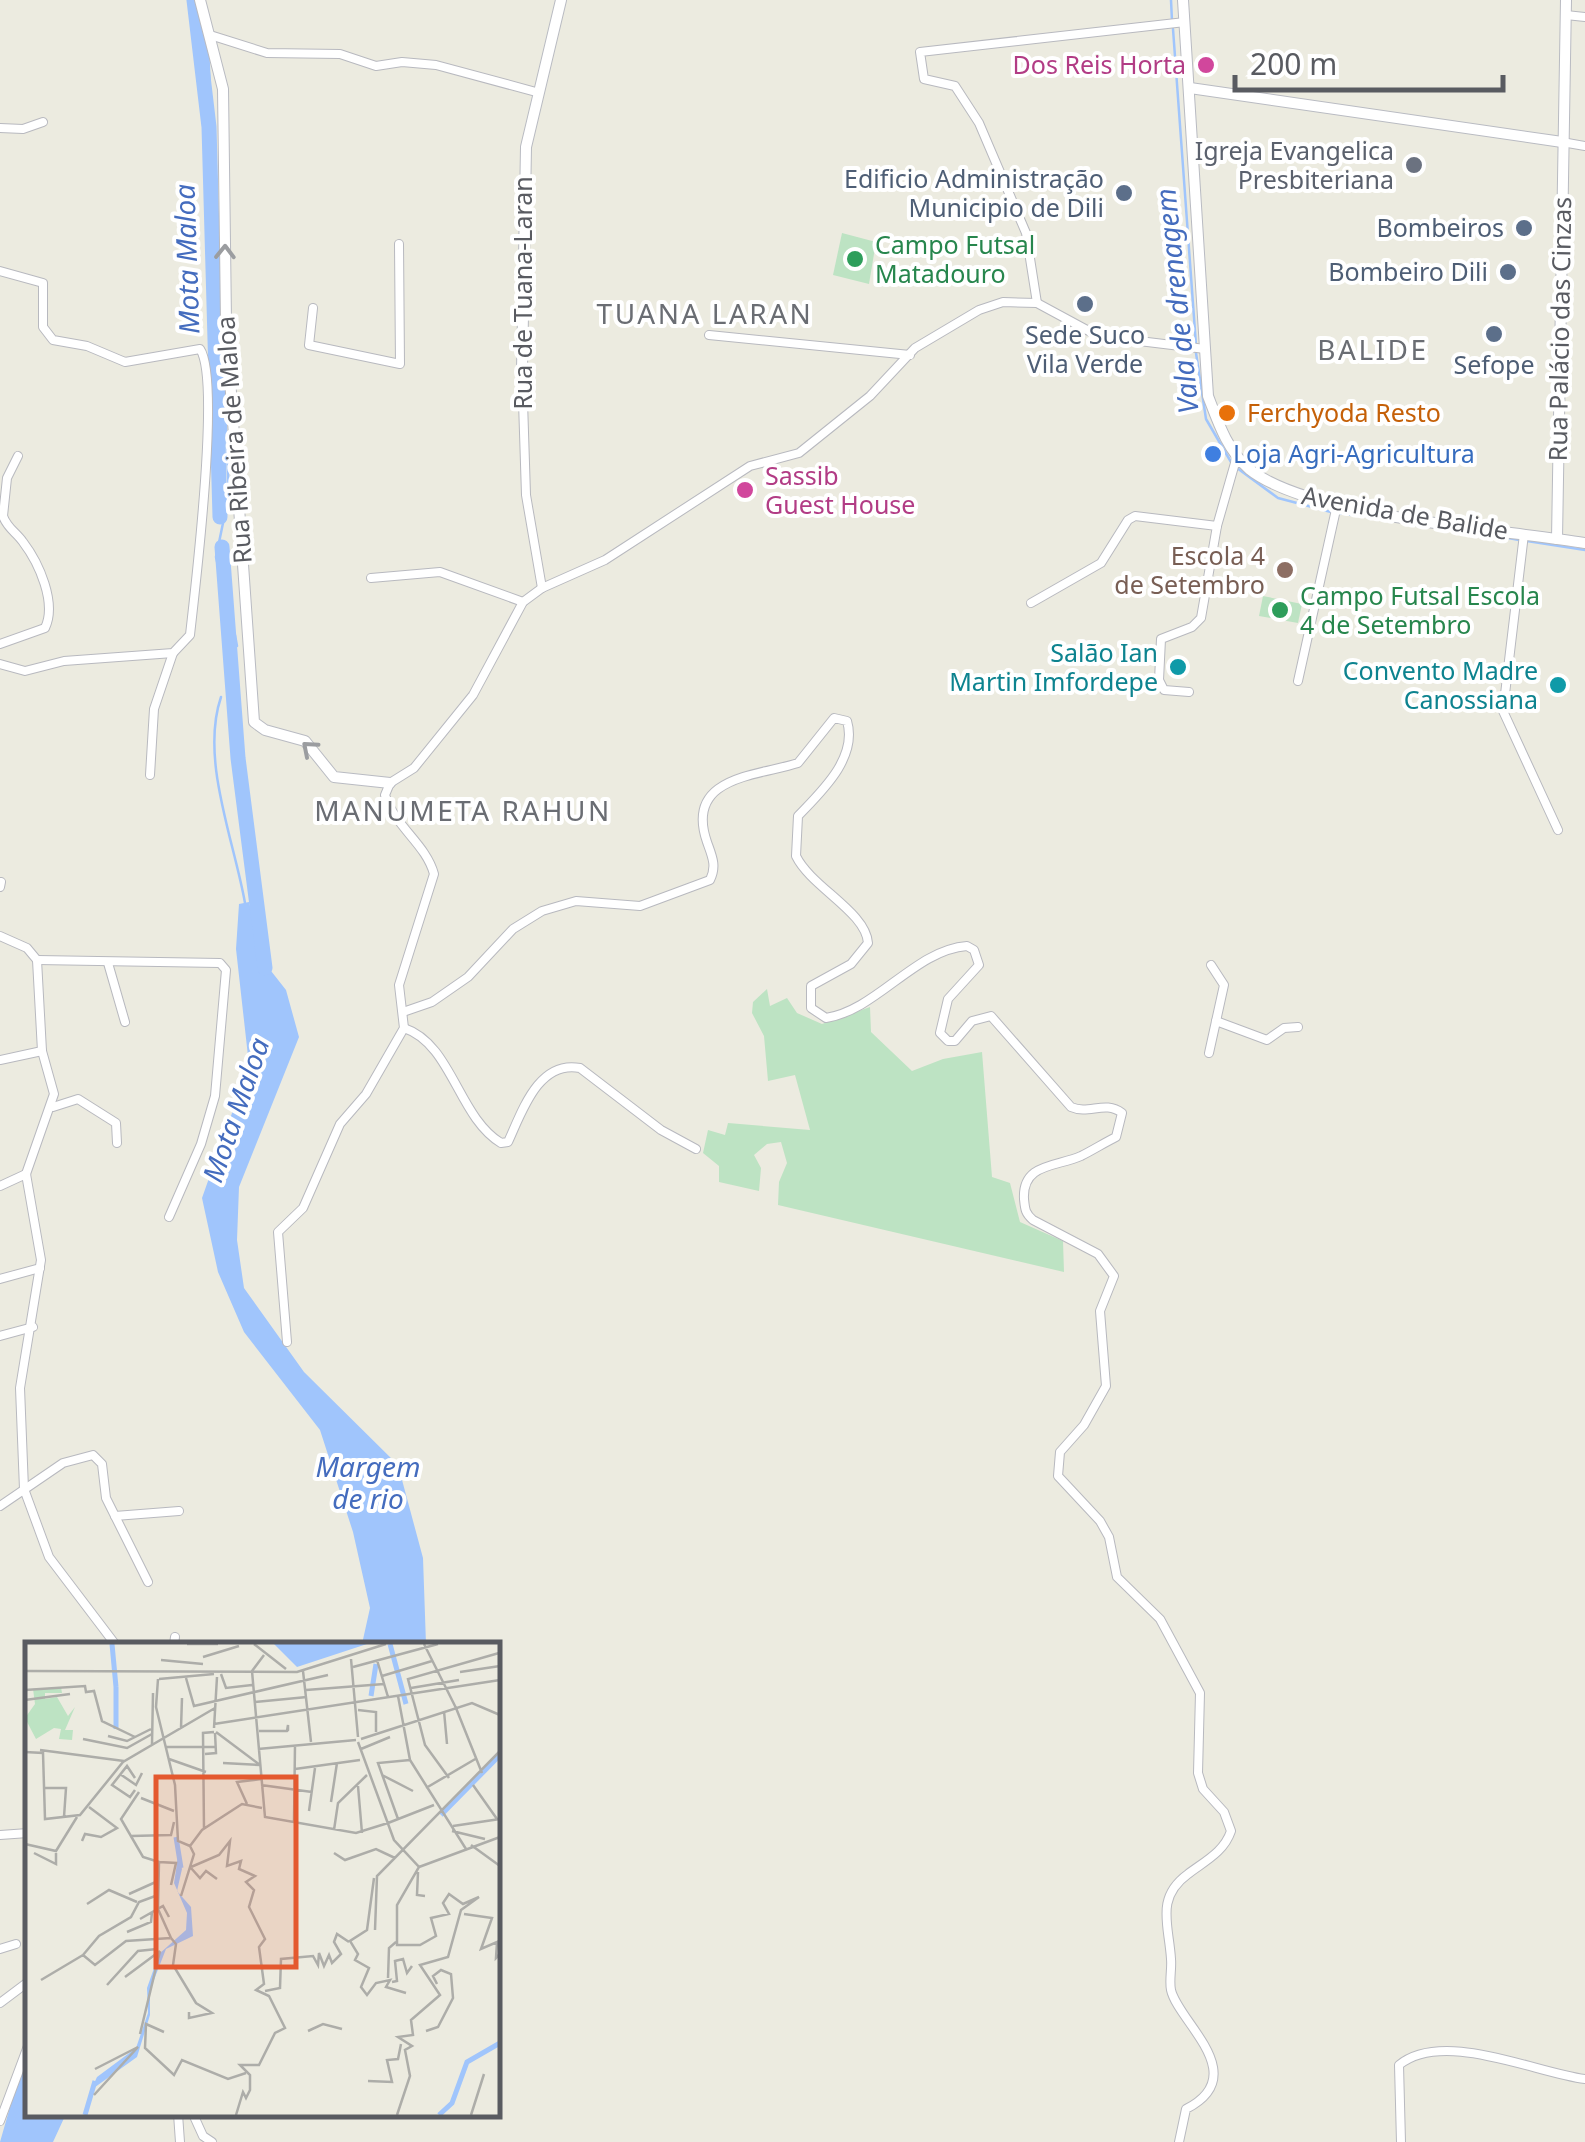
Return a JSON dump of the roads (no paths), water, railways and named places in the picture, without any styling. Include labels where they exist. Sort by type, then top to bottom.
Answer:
[{"type":"street","name":"Rua Ribeira de Maloa","points":[[200,0],[222,90],[226,321],[254,722],[265,730],[306,741],[334,778],[390,783]]},
{"type":"street","name":"Rua de Tuana-Laran","points":[[542,588],[526,495],[522,370],[524,166],[536,92],[560,0]]},
{"type":"street","points":[[1184,0],[1208,396],[1221,432],[1237,456],[1229,473],[1217,526],[1201,618],[1192,627],[1161,639],[1164,690],[1188,692]]},
{"type":"street","name":"Rua Palácio das Cinzas","points":[[1557,538],[1566,0]]},
{"type":"street","points":[[1566,14],[1585,17]]},
{"type":"street","points":[[1037,304],[1026,233],[978,124],[955,86],[923,78],[920,52],[1185,22]]},
{"type":"street","points":[[209,34],[267,52],[340,54],[376,66],[402,62],[436,65],[536,92]]},
{"type":"street","points":[[1190,88],[1585,146]]},
{"type":"street","points":[[0,128],[23,128],[43,122]]},
{"type":"street","points":[[313,308],[309,345],[400,364],[399,244]]},
{"type":"street","points":[[0,271],[43,283],[44,327],[54,340],[87,346],[125,362],[189,349],[200,349],[206,358],[205,492],[199,569],[190,636],[173,653],[154,710],[150,775]]},
{"type":"street","points":[[287,1342],[278,1232],[303,1208],[340,1124],[366,1094],[404,1028],[399,985],[434,874],[431,863],[390,813],[385,795],[390,783],[414,768],[473,695],[523,602],[542,588],[605,560],[750,466],[799,453],[870,396],[910,354],[979,310],[1002,302],[1037,304],[1098,336],[1205,349]]},
{"type":"street","points":[[709,336],[910,354]]},
{"type":"street","points":[[0,644],[45,628],[49,620],[48,599],[30,553],[3,516],[7,478],[18,456]]},
{"type":"street","name":"Avenida de Balide","points":[[1237,456],[1280,490],[1337,505],[1523,538],[1585,543]]},
{"type":"street","points":[[1298,681],[1337,505]]},
{"type":"street","points":[[1031,602],[1101,564],[1128,520],[1135,516],[1217,526]]},
{"type":"street","points":[[1523,538],[1503,711],[1558,830]]},
{"type":"street","points":[[372,578],[440,572],[523,602]]},
{"type":"street","points":[[0,664],[25,671],[64,661],[173,653]]},
{"type":"street","points":[[404,1012],[432,1002],[458,984],[512,929],[542,911],[576,901],[640,906],[710,880],[714,862],[703,815],[707,803],[722,785],[748,772],[798,763],[834,718],[849,724],[843,754],[828,786],[798,816],[796,856],[816,882],[860,922],[868,943],[851,964],[810,986],[810,1008],[826,1018],[844,1013],[935,956],[967,946],[974,950],[979,965],[948,999],[940,1033],[948,1041],[955,1040],[972,1021],[991,1016],[1029,1054],[1071,1107],[1085,1110],[1106,1105],[1122,1113],[1116,1137],[1079,1157],[1038,1168],[1024,1184],[1024,1196],[1026,1214],[1032,1220],[1098,1254],[1114,1276],[1100,1310],[1106,1386],[1084,1426],[1060,1452],[1058,1476],[1100,1522],[1109,1537],[1117,1577],[1160,1619],[1200,1693],[1203,1704],[1196,1750],[1200,1783],[1224,1812],[1231,1831],[1215,1855],[1173,1888],[1166,1902],[1171,1990],[1206,2043],[1211,2062],[1204,2097],[1186,2109],[1179,2142]]},
{"type":"street","points":[[0,936],[27,948],[36,960],[42,1052],[54,1094],[53,1107],[26,1174],[40,1268],[19,1404],[24,1488],[49,1557],[113,1642]]},
{"type":"street","points":[[36,960],[220,963],[226,970],[216,1096],[201,1144],[169,1217]]},
{"type":"street","points":[[108,962],[125,1022]]},
{"type":"street","points":[[1209,1053],[1224,985],[1211,965]]},
{"type":"street","points":[[1216,1021],[1268,1040],[1284,1028],[1298,1028]]},
{"type":"street","points":[[404,1028],[423,1034],[496,1141],[508,1142],[532,1089],[551,1073],[570,1066],[580,1068],[660,1130],[696,1149]]},
{"type":"street","points":[[0,1060],[42,1052]]},
{"type":"street","points":[[53,1107],[78,1099],[91,1106],[116,1123],[117,1144]]},
{"type":"street","points":[[0,1186],[26,1174]]},
{"type":"street","points":[[0,1278],[40,1268]]},
{"type":"street","points":[[0,1336],[33,1327]]},
{"type":"street","points":[[2,1507],[63,1463],[92,1455],[102,1464],[106,1498],[148,1582]]},
{"type":"street","points":[[115,1516],[179,1511]]},
{"type":"street","points":[[0,1835],[25,1832]]},
{"type":"street","points":[[0,1949],[16,1944]]},
{"type":"street","points":[[0,2002],[25,1984]]},
{"type":"street","points":[[0,2121],[25,2054]]},
{"type":"street","points":[[1401,2142],[1397,2083],[1399,2066],[1410,2057],[1486,2054],[1548,2075],[1585,2079]]},
{"type":"street","points":[[178,2117],[180,2142]]},
{"type":"street","points":[[194,2117],[203,2136],[212,2142]]},
{"type":"water","name":"Margem de rio","points":[[249,902],[264,962],[286,990],[299,1037],[239,1187],[237,1240],[244,1288],[304,1372],[398,1465],[423,1558],[426,1642],[362,1642],[370,1608],[353,1532],[320,1430],[244,1332],[218,1272],[202,1198],[249,1065],[236,949],[239,904]]},
{"type":"water","points":[[25,2055],[25,2117],[65,2117],[53,2142],[0,2142]]},
{"type":"waterway","name":"Mota Maloa","points":[[194,0],[209,127],[220,517]]},
{"type":"waterway","name":"Vala de drenagem","points":[[1171,0],[1172,21]]},
{"type":"waterway","name":"Vala de drenagem","points":[[1173,29],[1196,345]]},
{"type":"waterway","points":[[208,48],[229,494],[216,557],[219,570]]},
{"type":"waterway","name":"Vala de drenagem","points":[[1196,353],[1206,419],[1231,462]]},
{"type":"waterway","name":"Vala de drenagem","points":[[1237,468],[1278,498],[1331,512]]},
{"type":"waterway","name":"Vala de drenagem","points":[[1339,513],[1361,516]]},
{"type":"waterway","name":"Vala de drenagem","points":[[1503,537],[1519,540]]},
{"type":"waterway","name":"Vala de drenagem","points":[[1527,541],[1585,550]]},
{"type":"waterway","name":"Mota Maloa","points":[[222,547],[238,758],[265,968]]},
{"type":"waterway","points":[[235,635],[237,646]]},
{"type":"waterway","points":[[221,697],[214,746],[216,773],[245,903]]},
{"type":"place","name":"Dos Reis Horta","points":[[1206,65]]},
{"type":"place","name":"Igreja Evangelica Presbiteriana","points":[[1414,165]]},
{"type":"place","name":"Edificio Administração Municipio de Dili","points":[[1124,193]]},
{"type":"place","name":"Bombeiros","points":[[1524,228]]},
{"type":"place","name":"Campo Futsal Matadouro","points":[[855,259]]},
{"type":"place","name":"Bombeiro Dili","points":[[1508,272]]},
{"type":"place","name":"Sede Suco Vila Verde","points":[[1085,304]]},
{"type":"place","name":"Sefope","points":[[1494,334]]},
{"type":"place","name":"Ferchyoda Resto","points":[[1227,413]]},
{"type":"place","name":"Loja Agri-Agricultura","points":[[1213,454]]},
{"type":"place","name":"Sassib Guest House","points":[[745,490]]},
{"type":"place","name":"Escola 4 de Setembro","points":[[1285,570]]},
{"type":"place","name":"Campo Futsal Escola 4 de Setembro","points":[[1280,610]]},
{"type":"place","name":"Salão Ian Martin Imfordepe","points":[[1178,667]]},
{"type":"place","name":"Convento Madre Canossiana","points":[[1558,685]]},
{"type":"district","name":"TUANA LARAN","points":[[705,314]]},
{"type":"district","name":"BALIDE","points":[[1373,350]]},
{"type":"district","name":"MANUMETA RAHUN","points":[[463,811]]}]
